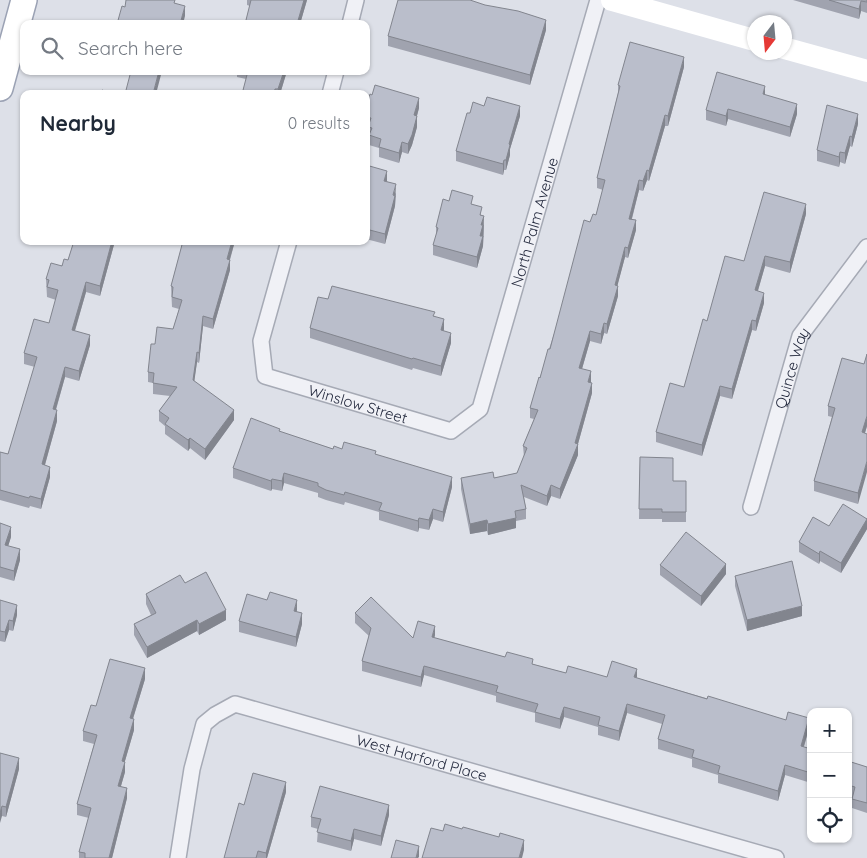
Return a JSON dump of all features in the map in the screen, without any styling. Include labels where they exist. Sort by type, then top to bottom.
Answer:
[{"type":"main road","points":[[0,88],[24,0]]},
{"type":"street","points":[[351,20],[356,0]]},
{"type":"street","name":"North Palm Avenue","points":[[451,431],[480,409],[598,0]]},
{"type":"street","points":[[612,0],[747,38]]},
{"type":"street","points":[[792,50],[867,71]]},
{"type":"street","points":[[331,90],[335,75]]},
{"type":"street","name":"Winslow Street","points":[[288,245],[261,341],[265,376],[451,431]]},
{"type":"street","name":"Quince Way","points":[[751,507],[800,336],[867,247]]},
{"type":"street","name":"West Harford Place","points":[[178,858],[192,770],[204,724],[215,715],[235,704],[776,858]]},
{"type":"building","points":[[126,0],[175,0],[174,3],[185,6],[181,20],[118,20],[122,6],[125,7]]},
{"type":"building","points":[[251,0],[304,0],[298,20],[246,20]]},
{"type":"building","points":[[398,0],[470,0],[485,5],[518,11],[546,20],[530,75],[388,36]]},
{"type":"building","points":[[829,0],[867,0],[867,2],[861,1],[859,9]]},
{"type":"building","points":[[630,42],[684,57],[668,116],[665,115],[649,171],[647,170],[643,181],[639,180],[629,219],[636,220],[628,248],[625,247],[615,285],[618,286],[607,324],[604,323],[601,334],[590,331],[579,368],[591,371],[588,382],[592,383],[575,443],[578,444],[560,489],[551,485],[547,496],[521,485],[526,509],[515,511],[516,518],[488,524],[487,520],[470,524],[461,478],[493,472],[494,478],[517,473],[527,448],[523,446],[538,410],[530,408],[548,349],[550,349],[584,220],[590,222],[593,214],[596,215],[605,180],[597,178],[620,86],[618,85]]},
{"type":"building","points":[[717,72],[765,86],[763,94],[797,104],[790,127],[728,109],[726,116],[706,110]]},
{"type":"building","points":[[130,75],[158,75],[154,90],[126,90]]},
{"type":"building","points":[[247,75],[283,75],[278,89],[243,90]]},
{"type":"building","points":[[375,85],[419,98],[414,115],[417,116],[412,135],[408,144],[402,142],[399,153],[379,147],[381,139],[370,135],[372,128],[370,128],[370,94],[372,95]]},
{"type":"building","points":[[487,97],[520,106],[506,160],[504,160],[503,164],[456,151],[467,113],[470,113],[473,102],[484,106]]},
{"type":"building","points":[[827,105],[858,114],[852,137],[850,136],[845,153],[840,152],[839,157],[817,150]]},
{"type":"building","points":[[370,166],[387,171],[384,181],[396,184],[393,195],[395,196],[385,234],[370,230]]},
{"type":"building","points":[[452,190],[473,196],[471,204],[482,207],[480,215],[484,216],[480,236],[483,236],[477,257],[433,245],[443,199],[449,201]]},
{"type":"building","points":[[764,192],[806,204],[790,262],[765,256],[755,290],[764,293],[756,321],[752,320],[732,389],[720,386],[702,445],[656,432],[670,383],[684,387],[703,319],[707,321],[725,256],[744,261]]},
{"type":"building","points":[[73,245],[111,245],[100,286],[86,282],[72,330],[90,335],[79,371],[65,367],[53,409],[57,410],[42,464],[50,467],[41,499],[30,496],[29,498],[0,490],[0,452],[8,454],[37,357],[24,353],[34,319],[49,323],[58,290],[47,287],[49,280],[46,279],[51,263],[62,266],[64,259],[68,260]]},
{"type":"building","points":[[182,245],[231,245],[227,259],[230,260],[213,319],[203,316],[199,353],[197,352],[193,380],[234,410],[205,449],[165,424],[169,418],[159,411],[177,387],[153,383],[154,373],[148,372],[151,344],[155,344],[157,327],[173,329],[182,300],[172,297],[173,287],[171,286]]},
{"type":"building","points":[[332,286],[435,312],[433,316],[444,319],[441,330],[451,333],[441,366],[310,328],[318,297],[328,299]]},
{"type":"building","points":[[867,354],[867,416],[862,432],[867,434],[867,461],[858,493],[814,481],[835,408],[828,406],[842,358],[864,364]]},
{"type":"building","points":[[251,418],[280,429],[279,431],[333,449],[334,446],[342,449],[344,442],[376,451],[375,454],[452,477],[443,512],[433,509],[429,520],[419,518],[418,521],[379,510],[382,503],[345,492],[344,495],[326,490],[318,486],[318,483],[284,473],[282,481],[272,479],[271,481],[233,468]]},
{"type":"building","points":[[640,457],[673,458],[673,481],[686,481],[686,512],[662,512],[662,509],[639,509]]},
{"type":"building","points":[[843,504],[867,519],[841,563],[820,551],[819,554],[799,542],[813,517],[829,526]]},
{"type":"building","points":[[0,523],[11,527],[5,545],[20,549],[14,571],[0,567]]},
{"type":"building","points":[[686,532],[726,564],[701,596],[660,565]]},
{"type":"building","points":[[792,561],[802,606],[747,620],[735,576]]},
{"type":"building","points":[[206,572],[226,610],[199,624],[197,620],[147,647],[134,624],[156,613],[146,594],[180,575],[185,583]]},
{"type":"building","points":[[270,592],[297,600],[294,611],[302,613],[296,637],[239,621],[247,594],[267,600]]},
{"type":"building","points":[[371,597],[413,638],[418,621],[435,626],[432,637],[505,657],[507,652],[533,659],[532,664],[566,673],[568,666],[607,677],[612,661],[637,669],[634,677],[707,699],[708,696],[786,720],[788,712],[807,717],[807,725],[801,746],[807,748],[807,772],[785,765],[778,791],[718,773],[720,766],[692,757],[694,750],[658,739],[665,715],[627,704],[619,731],[598,725],[600,717],[564,707],[560,719],[535,712],[538,704],[496,692],[498,686],[424,666],[421,677],[362,661],[371,628],[355,613]]},
{"type":"building","points":[[0,600],[17,605],[13,621],[9,620],[5,632],[0,631]]},
{"type":"building","points":[[110,659],[145,668],[130,718],[134,719],[122,761],[125,762],[118,786],[127,788],[109,858],[85,858],[85,853],[79,852],[91,808],[77,804],[97,735],[83,731],[91,705],[96,706]]},
{"type":"building","points":[[0,753],[19,758],[6,807],[2,806],[0,813]]},
{"type":"building","points":[[852,762],[867,767],[867,803],[852,799],[855,787],[852,786]]},
{"type":"building","points":[[253,773],[286,782],[266,853],[258,851],[256,858],[224,858],[239,803],[244,805]]},
{"type":"building","points":[[320,786],[389,805],[381,836],[354,829],[351,841],[317,832],[321,819],[311,817]]},
{"type":"building","points":[[445,824],[499,837],[500,833],[524,840],[519,858],[422,858],[431,828],[443,831]]},
{"type":"building","points":[[396,840],[419,846],[416,858],[391,858]]}]
